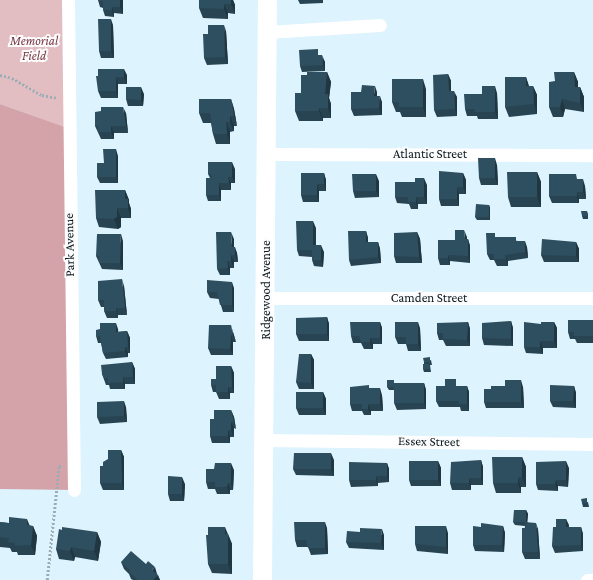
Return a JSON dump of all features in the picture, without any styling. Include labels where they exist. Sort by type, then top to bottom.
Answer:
[{"type":"street","name":"Park Avenue","points":[[68,0],[68,99],[74,490]]},
{"type":"street","name":"Ridgewood Avenue","points":[[262,580],[265,440],[267,0]]},
{"type":"street","points":[[267,32],[380,25]]},
{"type":"street","name":"Atlantic Street","points":[[267,154],[593,155]]},
{"type":"street","name":"Camden Street","points":[[266,298],[593,298]]},
{"type":"street","name":"Essex Street","points":[[265,440],[593,444]]},
{"type":"street","points":[[587,580],[593,580]]},
{"type":"path","points":[[0,75],[12,78],[51,98],[68,99]]},
{"type":"path","points":[[47,580],[59,466],[74,467]]},
{"type":"green space","name":"Memorial Field","points":[[0,0],[68,0],[68,128],[0,104]]},
{"type":"shaded area","points":[[0,104],[68,128],[74,490],[0,489]]},
{"type":"building","points":[[98,0],[120,0],[120,7],[112,7],[112,10],[103,10],[103,1]]},
{"type":"building","points":[[199,0],[231,0],[231,4],[224,4],[224,9],[199,8]]},
{"type":"building","points":[[98,19],[111,19],[111,51],[99,51]]},
{"type":"building","points":[[208,25],[224,25],[225,57],[204,58],[203,34],[208,34]]},
{"type":"building","points":[[318,49],[318,55],[322,55],[323,65],[300,66],[299,50]]},
{"type":"building","points":[[98,69],[124,69],[124,77],[116,77],[116,91],[98,91],[96,76],[98,76]]},
{"type":"building","points":[[307,72],[327,72],[325,94],[328,94],[328,108],[319,108],[319,111],[295,111],[295,93],[301,93],[301,75],[307,75]]},
{"type":"building","points":[[554,72],[574,72],[575,87],[580,87],[580,103],[562,99],[560,107],[549,107],[549,82],[555,81]]},
{"type":"building","points":[[448,74],[449,91],[454,91],[455,109],[434,110],[433,75]]},
{"type":"building","points":[[505,77],[526,77],[526,86],[533,86],[534,104],[505,107]]},
{"type":"building","points":[[392,79],[423,79],[423,107],[399,107],[399,102],[392,102]]},
{"type":"building","points":[[362,85],[375,86],[374,96],[380,96],[379,108],[351,109],[351,92],[361,92]]},
{"type":"building","points":[[482,86],[495,86],[495,112],[475,112],[475,109],[465,109],[464,94],[482,94]]},
{"type":"building","points":[[126,87],[141,87],[141,100],[126,99]]},
{"type":"building","points":[[199,99],[231,99],[234,116],[230,116],[230,122],[226,122],[227,134],[213,134],[210,113],[199,113]]},
{"type":"building","points":[[101,107],[123,107],[126,126],[111,126],[111,132],[98,132],[98,126],[95,126],[95,112],[101,111]]},
{"type":"building","points":[[103,149],[116,149],[116,177],[97,177],[97,163],[104,163]]},
{"type":"building","points":[[478,158],[495,158],[495,178],[479,178]]},
{"type":"building","points":[[208,162],[232,162],[232,177],[228,177],[229,183],[219,183],[219,195],[206,195],[206,178],[212,178],[211,174],[208,174]]},
{"type":"building","points":[[439,171],[463,173],[463,187],[457,187],[457,199],[439,199]]},
{"type":"building","points":[[507,172],[537,172],[537,197],[508,197]]},
{"type":"building","points":[[301,173],[324,173],[324,184],[317,184],[317,195],[301,195]]},
{"type":"building","points":[[352,174],[376,174],[376,191],[353,191]]},
{"type":"building","points":[[549,174],[576,174],[577,179],[583,179],[583,192],[577,192],[577,196],[549,196]]},
{"type":"building","points":[[415,178],[424,178],[424,197],[416,197],[416,202],[408,202],[408,197],[395,197],[395,182],[415,182]]},
{"type":"building","points":[[95,190],[125,190],[125,199],[128,199],[128,208],[117,208],[117,217],[114,219],[96,218]]},
{"type":"building","points":[[476,204],[489,205],[489,217],[475,217]]},
{"type":"building","points":[[581,211],[587,211],[587,216],[582,216]]},
{"type":"building","points":[[296,221],[313,221],[313,245],[321,245],[321,260],[312,260],[312,250],[297,250]]},
{"type":"building","points":[[455,230],[464,230],[465,239],[468,239],[468,256],[448,255],[448,258],[438,258],[438,240],[455,240]]},
{"type":"building","points":[[348,231],[366,231],[366,242],[378,242],[378,257],[349,260]]},
{"type":"building","points":[[216,232],[231,232],[232,247],[235,247],[235,255],[231,255],[231,261],[227,261],[228,268],[217,269]]},
{"type":"building","points":[[417,232],[419,257],[394,256],[394,233]]},
{"type":"building","points":[[486,233],[495,233],[495,237],[516,237],[516,241],[525,241],[525,252],[505,255],[506,259],[494,259],[494,254],[487,254]]},
{"type":"building","points":[[97,234],[121,234],[120,263],[99,263],[99,256],[96,256]]},
{"type":"building","points":[[542,239],[576,242],[576,256],[541,255]]},
{"type":"building","points":[[122,279],[125,308],[116,308],[116,311],[104,311],[104,300],[98,300],[98,281]]},
{"type":"building","points":[[207,280],[232,282],[232,305],[220,305],[217,292],[207,292]]},
{"type":"building","points":[[327,317],[327,334],[296,334],[296,318]]},
{"type":"building","points":[[568,320],[593,320],[593,336],[574,336],[574,332],[568,332]]},
{"type":"building","points":[[511,321],[511,339],[482,338],[482,323]]},
{"type":"building","points":[[350,322],[380,322],[380,338],[370,338],[370,342],[361,342],[359,336],[351,336]]},
{"type":"building","points":[[395,322],[418,322],[418,344],[406,344],[406,337],[395,337]]},
{"type":"building","points":[[468,322],[467,340],[443,339],[443,333],[437,333],[437,323]]},
{"type":"building","points":[[524,322],[541,324],[541,322],[554,322],[554,341],[540,341],[540,347],[524,347]]},
{"type":"building","points":[[100,323],[116,323],[116,332],[127,331],[128,347],[125,347],[125,351],[103,353],[100,336],[96,336],[96,330],[100,329]]},
{"type":"building","points":[[209,325],[231,325],[233,335],[231,335],[230,349],[208,348]]},
{"type":"building","points":[[299,354],[311,354],[311,383],[296,382]]},
{"type":"building","points":[[430,357],[430,362],[424,362],[423,358]]},
{"type":"building","points":[[132,362],[133,377],[123,377],[123,382],[108,383],[108,378],[104,378],[102,374],[101,365]]},
{"type":"building","points":[[423,364],[429,364],[430,369],[423,369]]},
{"type":"building","points":[[216,366],[231,366],[232,387],[228,387],[228,392],[216,392],[216,385],[211,385],[211,379],[216,379]]},
{"type":"building","points":[[445,379],[456,379],[456,386],[467,386],[467,404],[459,404],[459,401],[436,401],[436,386],[445,386]]},
{"type":"building","points":[[387,380],[394,380],[394,387],[387,387]]},
{"type":"building","points":[[505,380],[521,380],[521,402],[484,402],[484,389],[491,389],[491,386],[505,386]]},
{"type":"building","points":[[394,383],[424,383],[424,403],[394,403]]},
{"type":"building","points":[[369,385],[369,388],[380,388],[380,404],[368,404],[368,409],[362,409],[362,404],[350,404],[350,387]]},
{"type":"building","points":[[550,385],[574,386],[573,401],[550,401]]},
{"type":"building","points":[[296,392],[323,392],[323,408],[296,408]]},
{"type":"building","points":[[124,401],[124,416],[97,417],[97,402]]},
{"type":"building","points":[[214,410],[231,410],[234,422],[231,422],[231,430],[228,430],[228,436],[210,436],[210,419],[214,419]]},
{"type":"building","points":[[108,450],[121,450],[122,483],[100,483],[100,466],[103,466],[103,462],[108,459]]},
{"type":"building","points":[[294,453],[331,453],[331,469],[293,469]]},
{"type":"building","points":[[492,457],[522,457],[522,477],[518,477],[518,483],[493,483]]},
{"type":"building","points":[[481,460],[481,478],[469,478],[469,483],[450,483],[451,462]]},
{"type":"building","points":[[409,461],[438,461],[438,480],[409,480]]},
{"type":"building","points":[[566,461],[566,480],[556,480],[555,484],[536,484],[536,462]]},
{"type":"building","points":[[349,462],[387,463],[387,476],[376,476],[376,480],[349,480]]},
{"type":"building","points":[[215,463],[231,463],[231,483],[228,483],[227,487],[215,487],[215,482],[206,482],[206,469],[214,469]]},
{"type":"building","points":[[168,476],[182,477],[182,494],[168,494]]},
{"type":"building","points":[[587,498],[587,503],[582,503],[581,499]]},
{"type":"building","points":[[514,510],[526,510],[526,522],[513,522]]},
{"type":"building","points":[[9,517],[27,519],[27,525],[33,526],[31,545],[15,546],[15,543],[8,542],[9,538],[0,537],[0,522],[9,523]]},
{"type":"building","points":[[556,519],[566,519],[566,527],[581,527],[581,545],[552,546],[553,527],[556,527]]},
{"type":"building","points":[[294,522],[325,522],[325,548],[308,548],[306,540],[295,540]]},
{"type":"building","points":[[525,522],[536,523],[538,552],[522,552],[522,528],[526,528]]},
{"type":"building","points":[[481,523],[503,526],[502,545],[473,545],[473,526],[481,527]]},
{"type":"building","points":[[415,526],[446,526],[446,547],[415,544]]},
{"type":"building","points":[[62,527],[97,532],[94,551],[71,547],[70,551],[56,549],[59,529],[62,530]]},
{"type":"building","points":[[208,527],[225,527],[225,534],[228,534],[228,564],[208,564],[206,535],[208,535]]},
{"type":"building","points":[[360,528],[382,529],[381,543],[346,542],[347,531],[360,532]]},
{"type":"building","points":[[131,551],[146,564],[148,561],[155,567],[152,570],[158,575],[153,580],[138,580],[121,562]]}]
